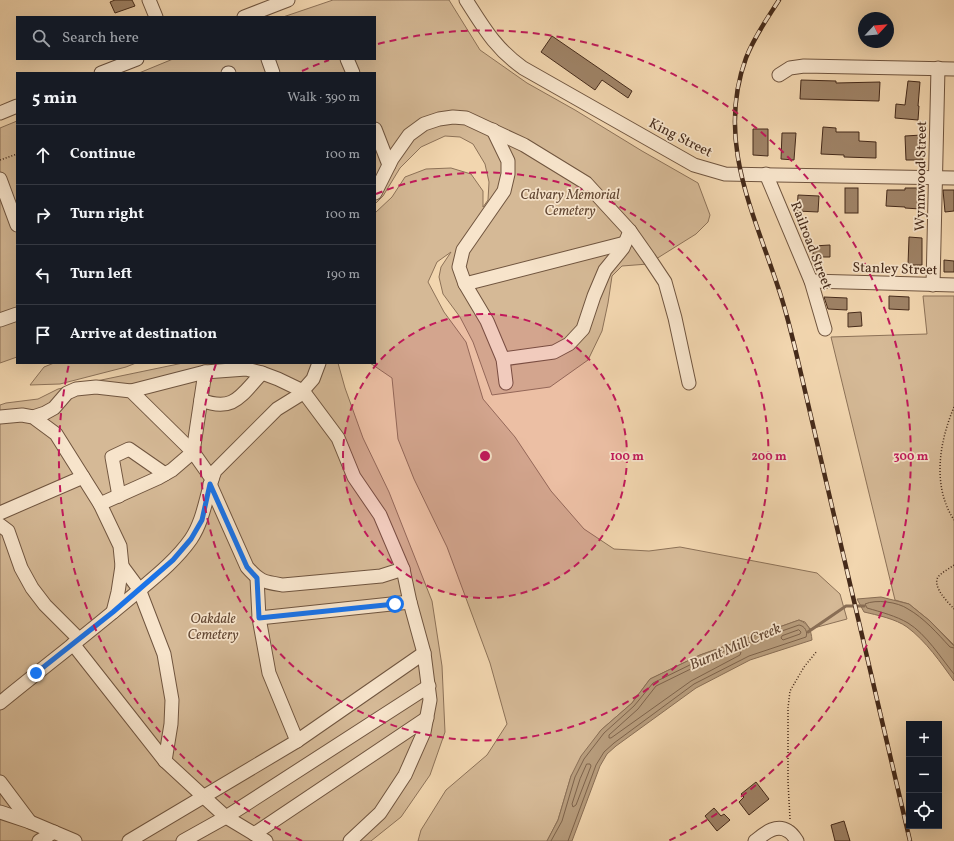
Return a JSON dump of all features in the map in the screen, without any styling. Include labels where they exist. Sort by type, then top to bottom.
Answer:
[{"type":"street","points":[[149,0],[156,16]]},
{"type":"street","points":[[247,16],[288,0]]},
{"type":"street","name":"King Street","points":[[466,0],[483,28],[509,58],[523,68],[694,165],[726,174],[954,178]]},
{"type":"street","points":[[104,72],[134,60]]},
{"type":"street","points":[[268,60],[273,72]]},
{"type":"street","points":[[347,60],[352,72]]},
{"type":"street","points":[[779,75],[796,66],[954,69]]},
{"type":"street","name":"Wynnwood Street","points":[[933,285],[938,68]]},
{"type":"street","points":[[0,112],[16,106]]},
{"type":"street","points":[[376,191],[389,165],[409,136],[424,124],[439,119],[453,117],[466,118],[524,145],[586,183],[665,282],[675,318],[689,383]]},
{"type":"street","points":[[493,130],[508,161],[508,174],[504,190],[463,250],[459,267],[465,284],[487,320],[503,359],[506,383]]},
{"type":"street","points":[[376,132],[389,165]]},
{"type":"street","points":[[508,161],[524,145]]},
{"type":"street","name":"Railroad Street","points":[[766,174],[811,281],[825,329]]},
{"type":"street","points":[[0,179],[16,222]]},
{"type":"street","points":[[465,284],[628,237]]},
{"type":"street","points":[[503,359],[554,352],[569,344],[583,329],[594,296],[605,270],[628,237]]},
{"type":"street","name":"Stanley Street","points":[[811,281],[954,285]]},
{"type":"street","points":[[0,320],[16,314]]},
{"type":"street","points":[[0,703],[140,590],[173,560],[191,539],[202,520],[211,481],[216,471],[277,409],[298,396],[303,391],[313,379],[320,364]]},
{"type":"street","points":[[33,417],[54,408],[67,393],[76,389],[96,387],[131,391],[205,372],[246,369],[262,373],[303,391],[338,438],[354,477],[380,515],[403,569],[410,602],[424,653],[430,700],[424,732],[406,775],[380,813],[350,841]]},
{"type":"street","points":[[100,504],[165,474],[193,452],[205,372]]},
{"type":"street","points":[[201,400],[220,405],[235,401],[262,373]]},
{"type":"street","points":[[277,409],[285,383]]},
{"type":"street","points":[[131,391],[193,452],[211,481],[247,567],[257,578],[268,583],[283,585],[381,576],[403,569]]},
{"type":"street","points":[[54,408],[56,434]]},
{"type":"street","points":[[0,417],[22,414],[33,417],[56,434],[100,504],[120,546],[122,566],[113,612]]},
{"type":"street","points":[[119,496],[112,457],[129,449],[165,474]]},
{"type":"street","points":[[83,477],[4,510],[4,528],[21,568],[32,588],[76,641],[165,761],[204,798],[226,816],[266,841]]},
{"type":"street","points":[[122,566],[140,590],[164,654],[172,700],[171,724],[165,761]]},
{"type":"street","points":[[257,578],[259,618],[269,673],[297,741]]},
{"type":"street","points":[[259,618],[410,602]]},
{"type":"street","points":[[129,841],[204,798],[297,741],[424,653]]},
{"type":"street","points":[[183,841],[226,816],[428,686]]},
{"type":"street","points":[[254,834],[427,718]]},
{"type":"street","points":[[0,782],[30,822]]},
{"type":"street","points":[[0,812],[30,822],[75,841]]},
{"type":"street","points":[[755,841],[768,831],[775,828],[782,829],[793,836]]},
{"type":"street","points":[[39,841],[54,832]]},
{"type":"path","points":[[0,160],[16,154]]},
{"type":"path","points":[[954,407],[948,426],[939,467],[944,499],[954,520]]},
{"type":"path","points":[[954,565],[940,575],[937,583],[939,589],[954,609]]},
{"type":"path","points":[[793,836],[788,782],[788,708],[790,691],[817,650]]},
{"type":"green space","name":"Calvary Memorial Cemetery","points":[[333,0],[449,0],[480,50],[527,83],[698,183],[710,215],[708,222],[696,234],[648,264],[622,266],[612,276],[602,331],[588,360],[550,387],[492,395],[473,342],[460,317],[443,294],[439,277],[441,267],[451,252],[437,262],[428,282],[444,312],[466,342],[483,399],[515,437],[551,491],[584,529],[614,549],[649,551],[680,547],[817,573],[840,594],[847,619],[810,629],[805,622],[799,620],[700,655],[650,679],[632,703],[601,730],[571,776],[558,820],[547,841],[418,841],[421,830],[446,790],[487,755],[507,724],[490,663],[447,547],[414,479],[398,439],[392,378],[371,364],[376,364],[376,212],[392,197],[405,177],[426,169],[451,168],[471,174],[483,191],[483,207],[488,200],[489,182],[485,164],[473,144],[460,137],[445,136],[421,147],[400,168],[383,196],[376,203],[376,72],[141,72],[171,60],[376,60],[376,16],[286,16]]},
{"type":"green space","points":[[16,121],[16,357],[0,363],[0,128]]},
{"type":"green space","points":[[923,296],[954,296],[954,645],[930,621],[909,604],[895,600],[831,337],[927,334]]},
{"type":"green space","points":[[52,364],[134,364],[60,384],[30,385],[44,367]]},
{"type":"green space","name":"Oakdale Cemetery","points":[[178,364],[338,364],[345,388],[363,438],[389,492],[432,601],[442,666],[445,732],[430,775],[401,817],[371,841],[0,841],[0,405],[38,399],[58,389]]},
{"type":"water","points":[[881,597],[909,604],[930,621],[954,646],[954,681],[933,652],[907,627],[886,618],[864,612],[857,599]]},
{"type":"water","points":[[799,620],[805,623],[809,628],[812,640],[750,660],[696,688],[616,746],[607,754],[600,766],[572,841],[547,841],[558,820],[571,776],[581,756],[601,730],[632,703],[650,679],[700,655]]},
{"type":"building","points":[[115,0],[132,0],[135,6],[115,13],[110,2]]},
{"type":"building","points":[[552,36],[632,91],[628,98],[602,80],[595,90],[541,52]]},
{"type":"building","points":[[801,80],[836,81],[836,83],[880,82],[879,101],[800,99]]},
{"type":"building","points":[[908,81],[920,82],[918,120],[895,118],[896,104],[905,105]]},
{"type":"building","points":[[823,127],[836,128],[836,132],[859,132],[859,141],[876,142],[876,158],[844,157],[844,155],[821,154]]},
{"type":"building","points":[[753,129],[768,129],[768,156],[753,155]]},
{"type":"building","points":[[782,133],[796,133],[794,160],[781,159]]},
{"type":"building","points":[[922,135],[923,160],[906,160],[905,136]]},
{"type":"building","points":[[845,188],[858,188],[858,213],[845,213]]},
{"type":"building","points":[[905,188],[921,188],[920,209],[886,206],[887,190],[905,190]]},
{"type":"building","points":[[943,190],[954,190],[954,211],[945,212]]},
{"type":"building","points":[[798,195],[819,196],[818,212],[797,211]]},
{"type":"building","points":[[909,237],[922,238],[922,265],[908,265]]},
{"type":"building","points":[[830,245],[830,257],[813,257],[813,246]]},
{"type":"building","points":[[944,260],[954,261],[954,272],[944,272]]},
{"type":"building","points":[[889,296],[909,297],[909,310],[889,309]]},
{"type":"building","points":[[824,297],[847,298],[847,310],[828,309]]},
{"type":"building","points":[[861,312],[862,326],[848,327],[848,313]]},
{"type":"building","points":[[756,782],[769,799],[749,815],[739,802],[744,797],[741,794]]},
{"type":"building","points":[[714,808],[721,816],[724,814],[730,820],[717,831],[705,816]]},
{"type":"building","points":[[844,821],[850,841],[835,841],[831,825]]},
{"type":"waterway","name":"Burnt Mill Creek","points":[[808,632],[846,606],[864,606]]},
{"type":"railway","points":[[779,0],[757,35],[746,58],[738,88],[735,118],[736,146],[741,175],[749,203],[781,295],[791,333],[910,841]]},
{"type":"route","points":[[36,673],[140,590],[173,560],[191,539],[202,520],[210,484],[247,567],[257,578],[259,618],[395,604]]}]
